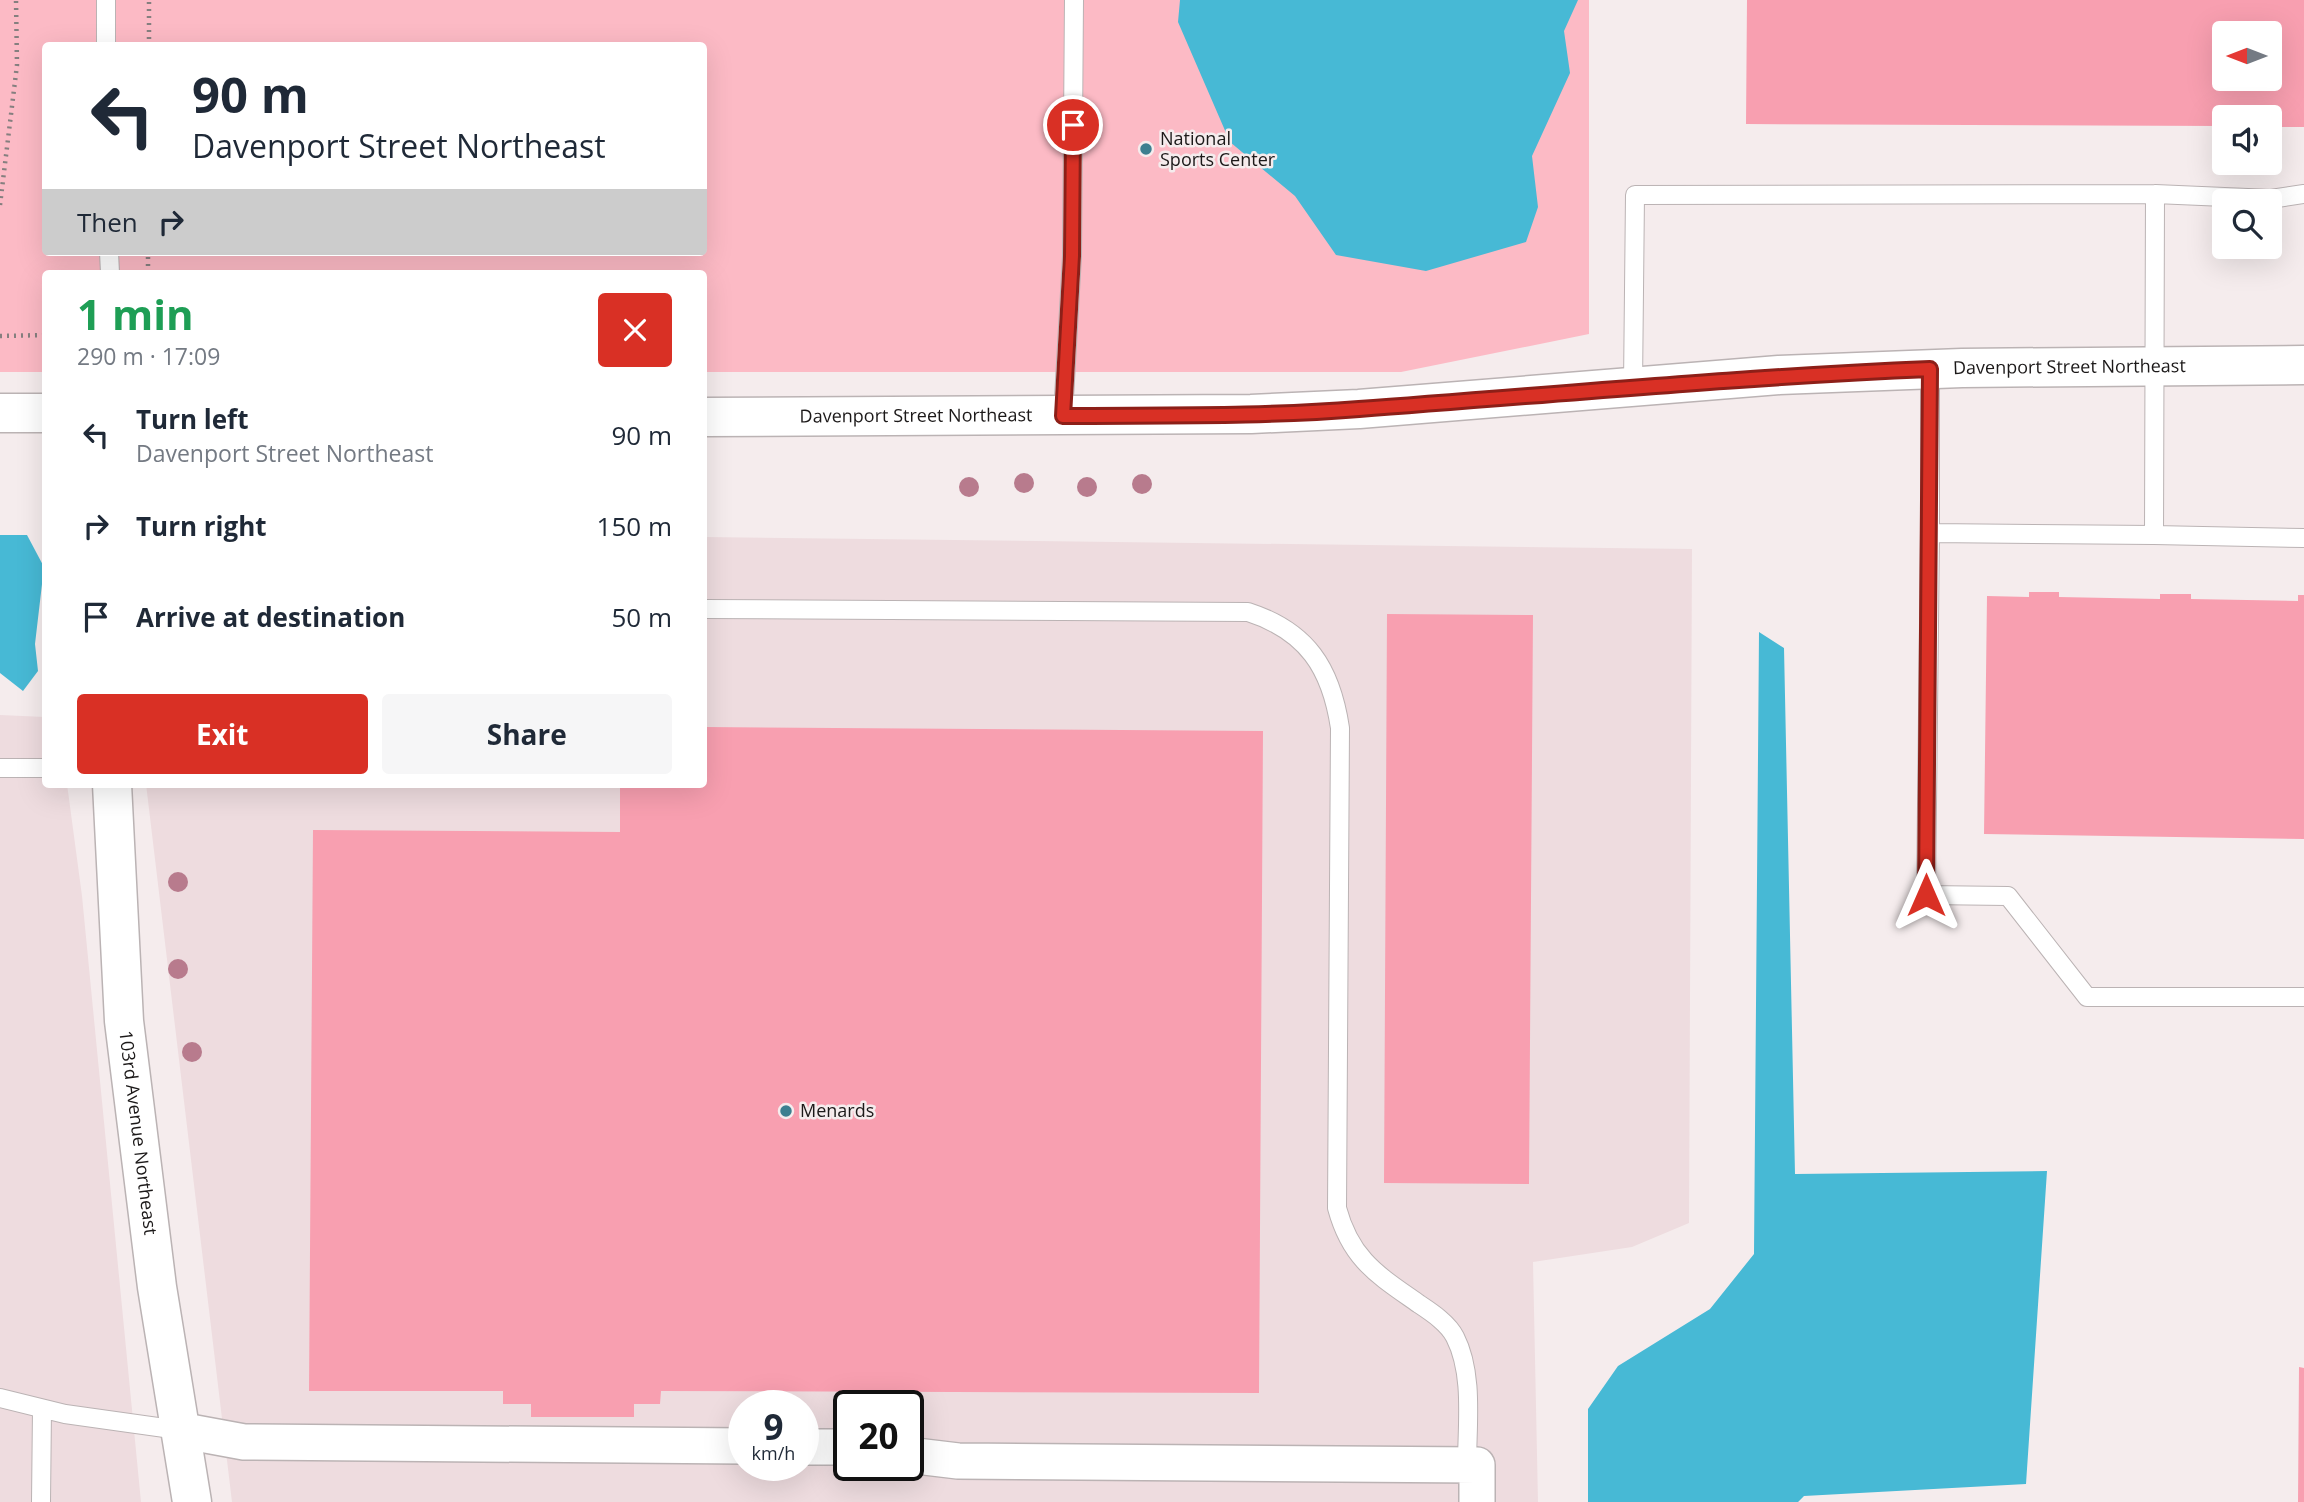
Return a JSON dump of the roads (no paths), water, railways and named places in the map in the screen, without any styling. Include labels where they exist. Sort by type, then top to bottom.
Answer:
[{"type":"street","name":"Davenport Street Northeast","points":[[707,416],[1063,416],[1345,410],[1779,375],[1930,369],[2304,365]]},
{"type":"street","points":[[0,412],[42,413]]},
{"type":"street","name":"103rd Avenue Northeast","points":[[112,788],[124,1021],[157,1287],[187,1495]]},
{"type":"street","points":[[179,1430],[244,1442],[728,1447]]},
{"type":"street","points":[[924,1457],[958,1461],[1477,1465],[1477,1502]]},
{"type":"lane","points":[[106,0],[106,42]]},
{"type":"lane","points":[[1063,416],[1072,256],[1074,0]]},
{"type":"lane","points":[[2154,534],[2155,194]]},
{"type":"lane","points":[[1633,386],[1635,195],[2155,194],[2271,199],[2304,194]]},
{"type":"lane","points":[[1930,369],[1926,895],[2008,896],[2087,997],[2304,998]]},
{"type":"lane","points":[[1930,533],[2304,538]]},
{"type":"lane","points":[[707,609],[1248,612],[1273,620],[1312,652],[1336,699],[1340,728],[1337,1208],[1344,1235],[1377,1274],[1433,1314],[1454,1335],[1463,1360],[1466,1389],[1466,1465]]},
{"type":"lane","points":[[0,768],[42,768]]},
{"type":"lane","points":[[0,1398],[42,1409],[179,1430]]},
{"type":"lane","points":[[41,1502],[42,1409]]},
{"type":"water","points":[[1180,0],[1578,0],[1564,31],[1570,73],[1532,156],[1538,207],[1526,242],[1426,271],[1336,255],[1295,196],[1230,142],[1178,22]]},
{"type":"water","points":[[0,535],[27,535],[42,563],[35,644],[38,671],[23,691],[0,673]]},
{"type":"water","points":[[1759,632],[1784,648],[1795,1174],[2047,1171],[2026,1484],[1804,1496],[1798,1502],[1588,1502],[1588,1409],[1618,1366],[1710,1309],[1754,1254]]},
{"type":"place","name":"National Sports Center","points":[[1146,149]]},
{"type":"place","name":"Menards","points":[[786,1111]]}]
